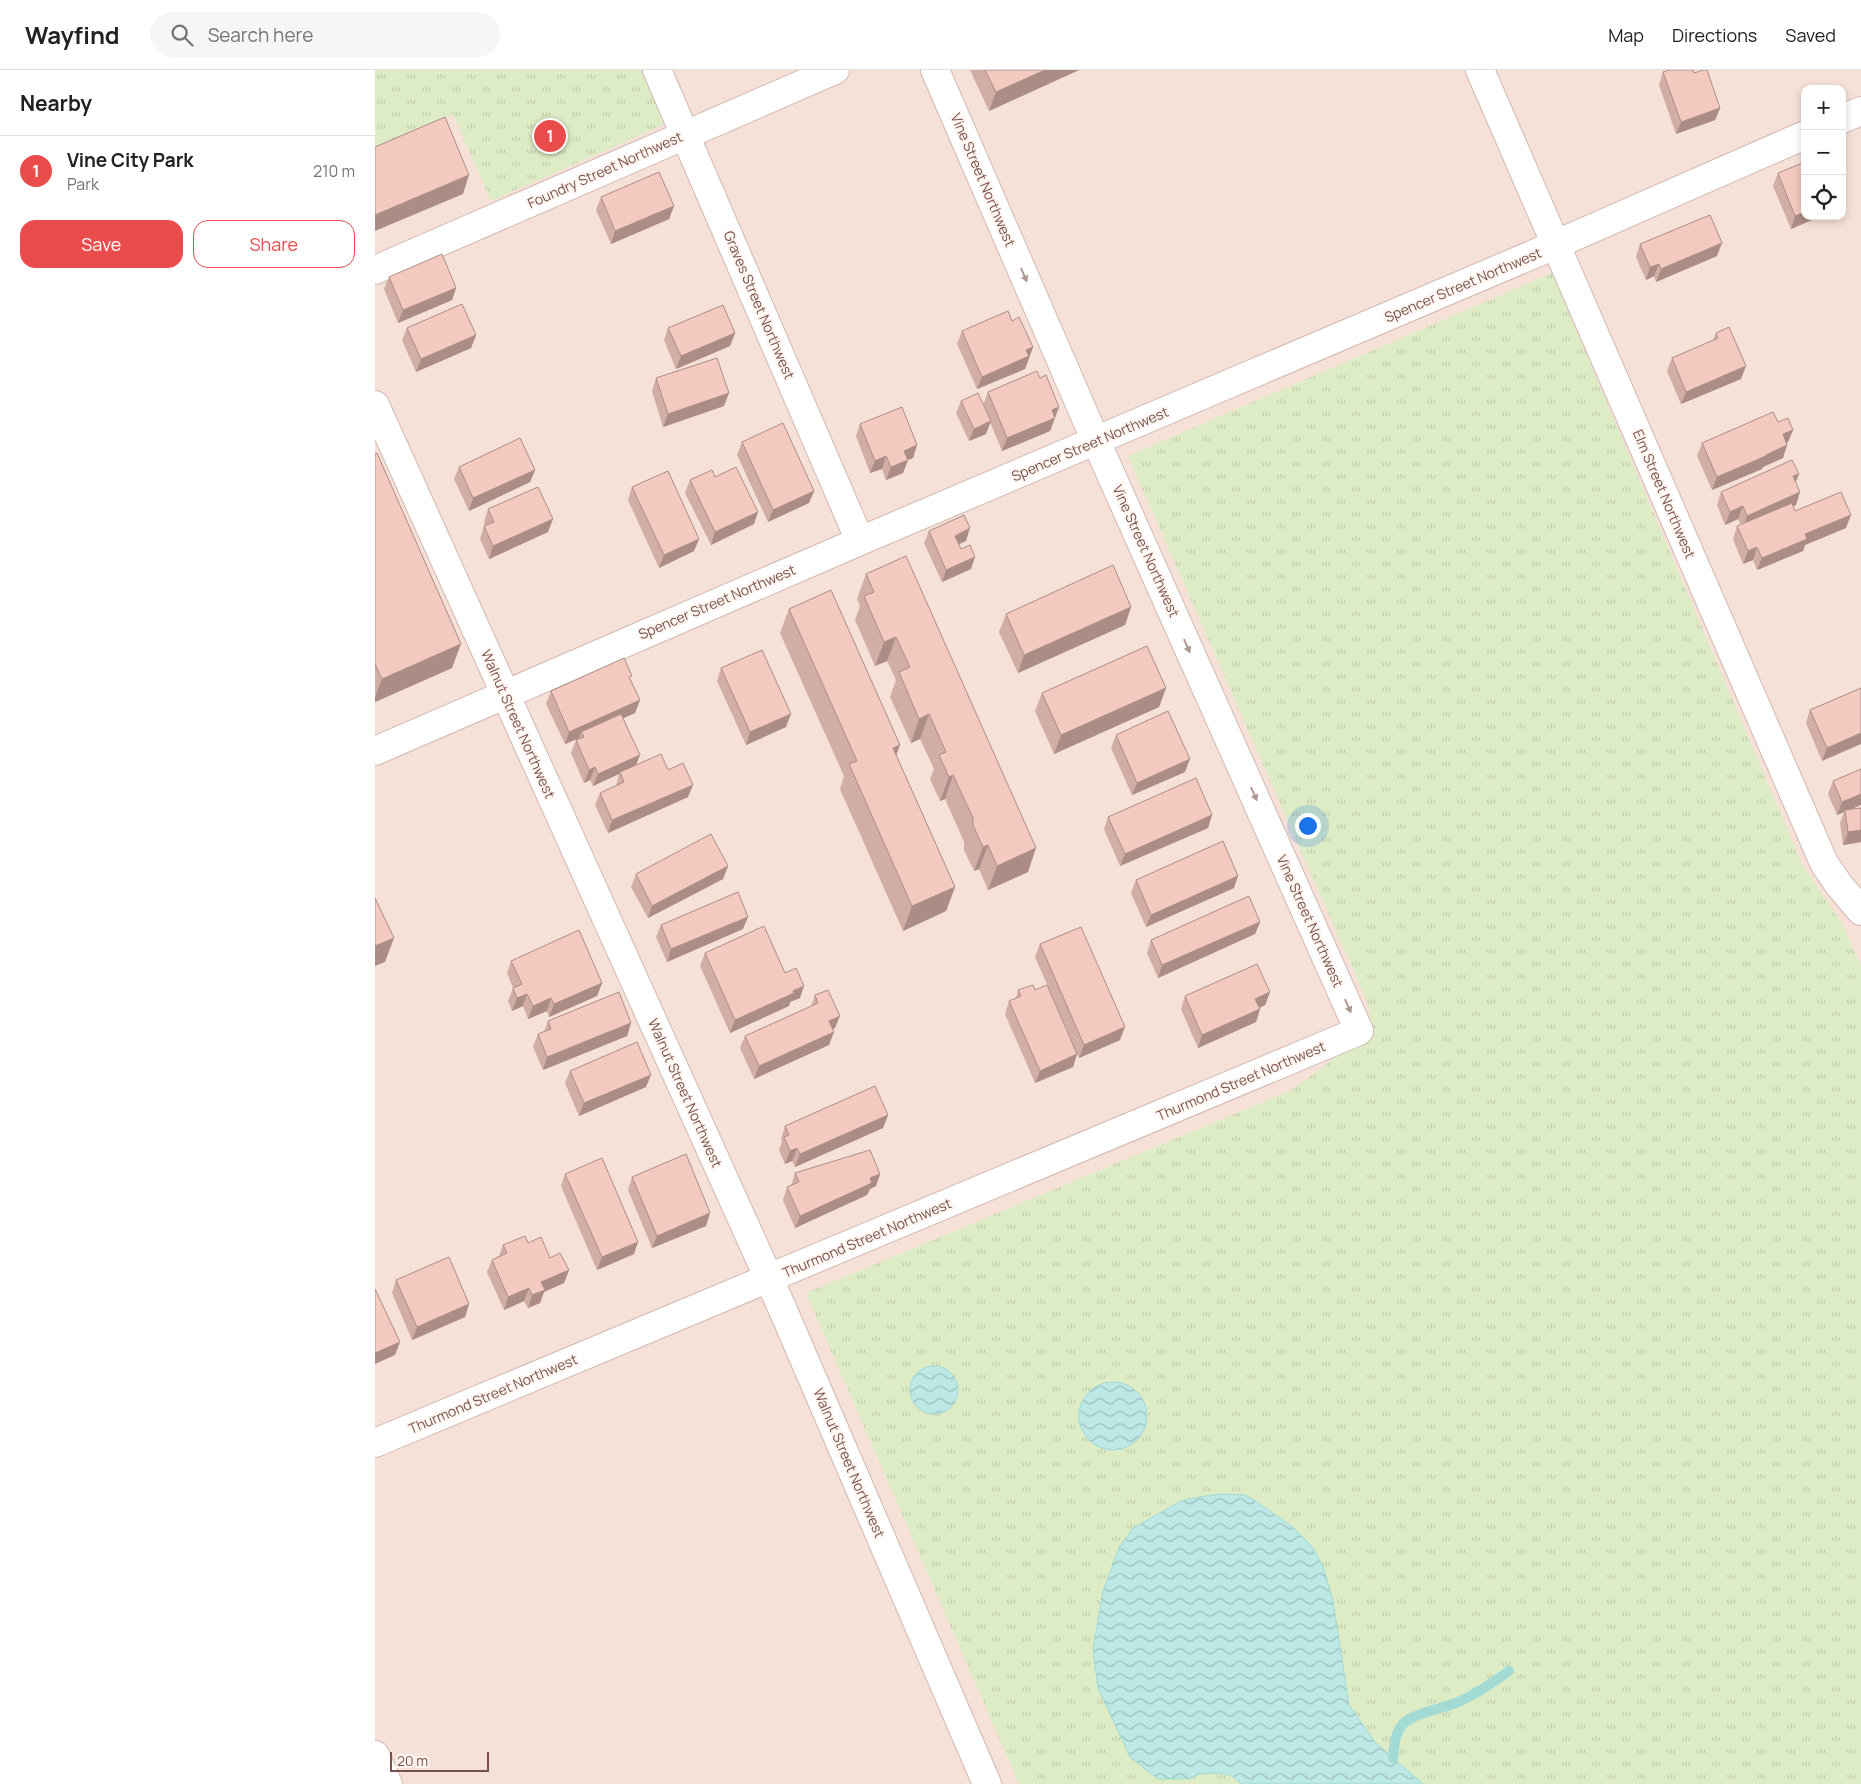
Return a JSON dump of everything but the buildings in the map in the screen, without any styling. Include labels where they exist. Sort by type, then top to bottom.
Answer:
[{"type":"street","name":"Graves Street Northwest","points":[[657,70],[860,541]]},
{"type":"street","name":"Foundry Street Northwest","points":[[375,270],[835,70]]},
{"type":"street","name":"Vine Street Northwest","points":[[935,70],[1097,441],[1359,1031]]},
{"type":"street","name":"Elm Street Northwest","points":[[1480,70],[1824,863],[1850,883],[1861,911]]},
{"type":"street","points":[[1846,117],[1861,111]]},
{"type":"street","name":"Spencer Street Northwest","points":[[375,750],[1555,245],[1801,138]]},
{"type":"street","name":"Walnut Street Northwest","points":[[375,405],[769,1279],[987,1784]]},
{"type":"street","name":"Thurmond Street Northwest","points":[[375,1443],[1359,1031]]},
{"type":"street","points":[[375,1755],[388,1784]]},
{"type":"shaded area","points":[[375,70],[1861,70],[1861,1784],[375,1784]]},
{"type":"green space","points":[[375,70],[641,70],[665,124],[491,201],[453,114],[375,148]]},
{"type":"green space","points":[[1552,273],[1802,864],[1842,923],[1861,966],[1861,1784],[1019,1784],[806,1293],[1292,1090],[1369,1032],[1370,1008],[1128,456]]},
{"type":"water","points":[[929,1366],[939,1366],[951,1373],[958,1385],[958,1395],[951,1407],[939,1414],[929,1414],[921,1410],[914,1403],[910,1395],[910,1385],[914,1377],[921,1370]]},
{"type":"water","points":[[1113,1382],[1126,1385],[1137,1392],[1144,1403],[1147,1416],[1144,1429],[1137,1440],[1126,1447],[1113,1450],[1100,1447],[1089,1440],[1082,1429],[1079,1416],[1082,1403],[1089,1392],[1100,1385]]},
{"type":"water","points":[[1225,1494],[1245,1495],[1257,1502],[1294,1528],[1312,1547],[1323,1566],[1333,1601],[1349,1705],[1375,1742],[1423,1784],[1241,1784],[1231,1775],[1217,1773],[1199,1774],[1189,1779],[1158,1779],[1130,1757],[1098,1688],[1093,1649],[1103,1591],[1119,1548],[1133,1528],[1181,1501]]},
{"type":"waterway","points":[[1393,1758],[1397,1734],[1405,1722],[1423,1713],[1463,1700],[1509,1671]]},
{"type":"place","name":"Vine City Park","points":[[550,136]]}]
